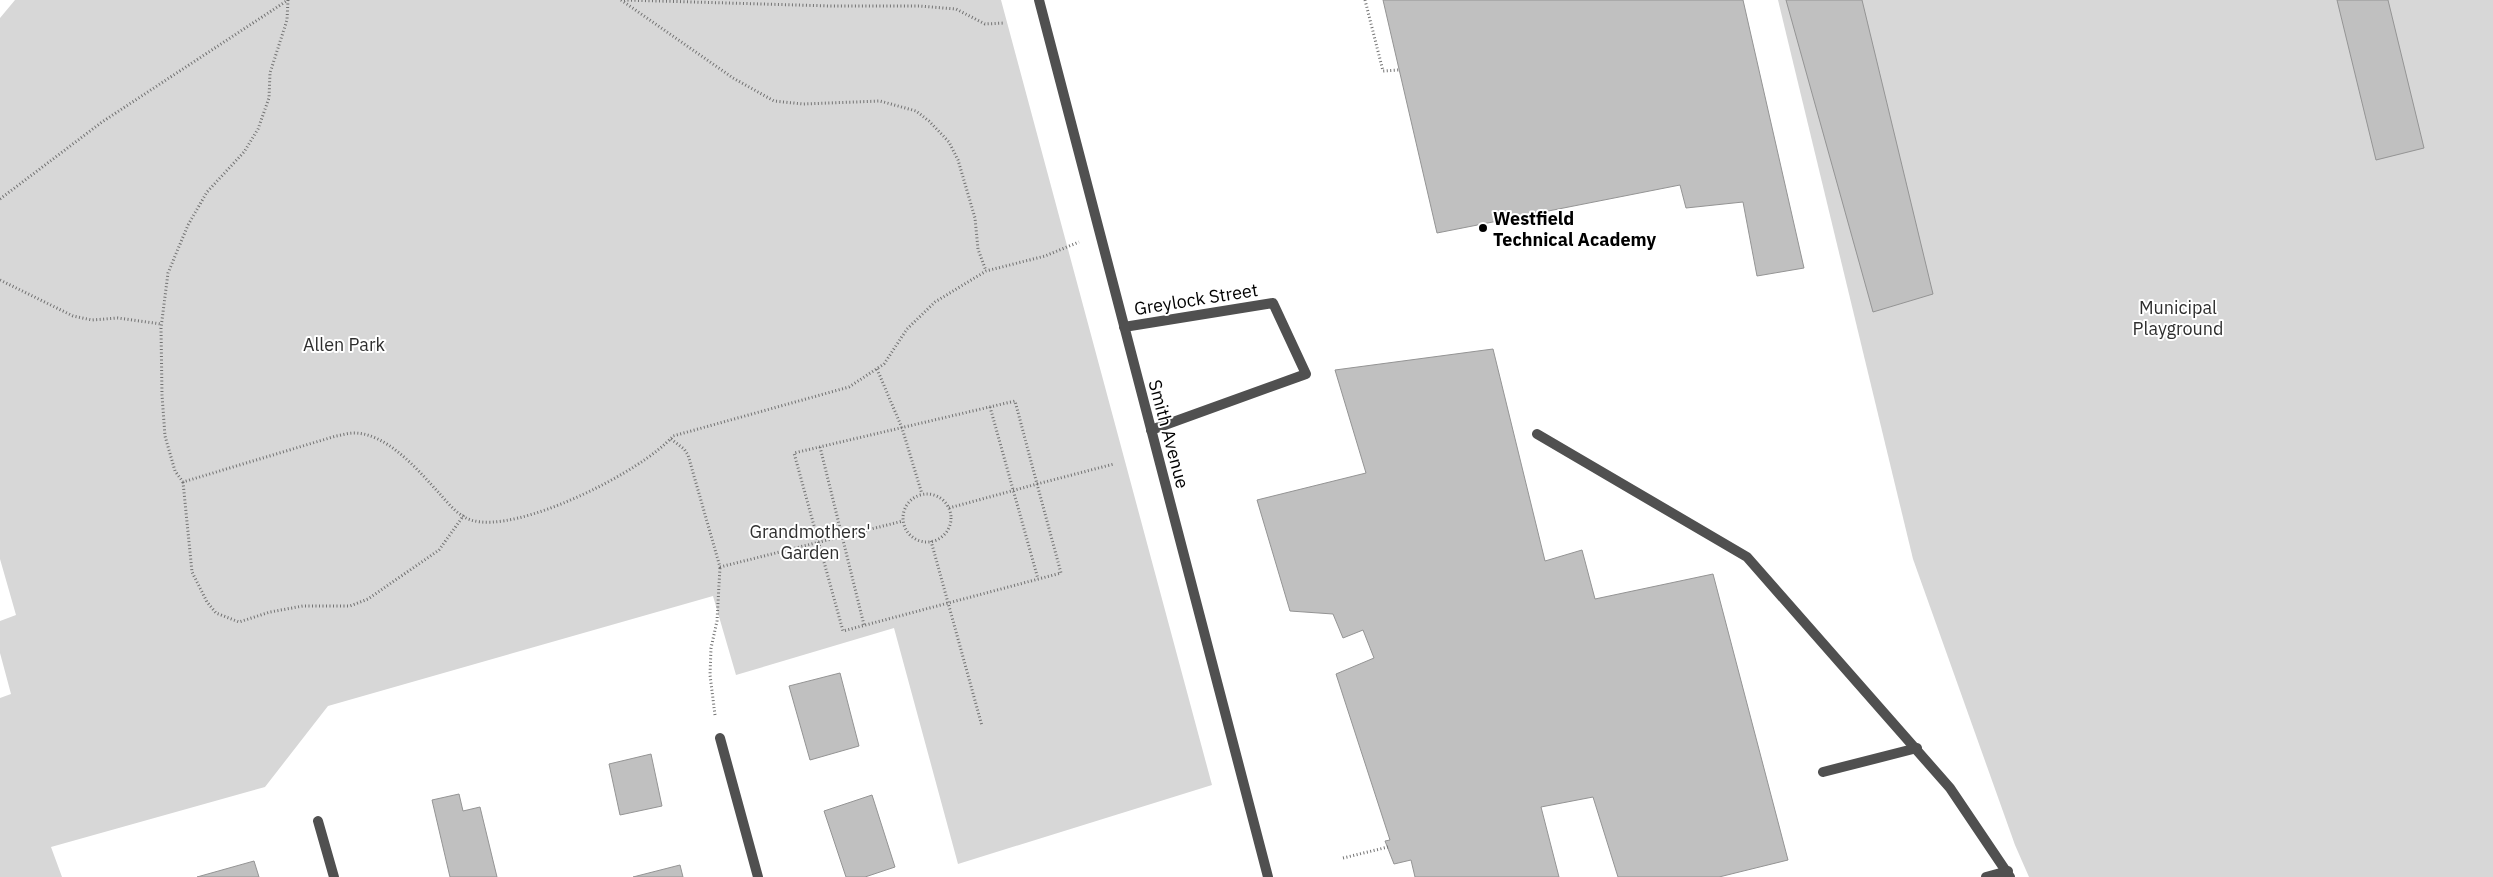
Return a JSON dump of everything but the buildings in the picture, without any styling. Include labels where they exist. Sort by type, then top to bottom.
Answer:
[{"type":"street","name":"Smith Avenue","points":[[1038,0],[1268,877]]},
{"type":"street","name":"Greylock Street","points":[[1124,327],[1273,302],[1306,374],[1151,430]]},
{"type":"street","points":[[1537,434],[1747,557],[1917,748],[1950,788],[2009,874],[1986,877]]},
{"type":"street","points":[[720,738],[758,877]]},
{"type":"street","points":[[1823,772],[1917,748]]},
{"type":"street","points":[[318,821],[334,877]]},
{"type":"path","points":[[0,199],[102,122],[288,0]]},
{"type":"path","points":[[288,0],[287,20],[270,72],[269,98],[258,129],[244,152],[207,192],[188,225],[168,273],[161,324],[165,436],[174,471],[183,482],[192,572],[206,602],[216,613],[239,622],[270,612],[303,606],[350,606],[368,599],[438,550],[464,515]]},
{"type":"path","points":[[622,0],[831,6],[919,6],[956,9],[984,24],[1004,23]]},
{"type":"path","points":[[622,0],[733,78],[774,100],[803,104],[880,101],[916,111],[944,136],[958,160],[975,218],[978,249],[986,271]]},
{"type":"path","points":[[1365,0],[1383,71],[1399,70]]},
{"type":"path","points":[[183,482],[336,436],[356,433],[378,440],[401,453],[452,508],[471,520],[496,522],[526,518],[580,495],[632,468],[661,449],[674,436],[849,387],[884,364],[907,329],[935,302],[986,271],[1045,256],[1100,233]]},
{"type":"path","points":[[0,280],[73,316],[92,320],[118,318],[161,324]]},
{"type":"path","points":[[877,369],[902,428],[922,494]]},
{"type":"path","points":[[1015,401],[1060,573],[843,631],[794,453],[990,406],[1015,401]]},
{"type":"path","points":[[990,406],[1038,579]]},
{"type":"path","points":[[671,439],[684,449],[688,455],[720,567],[717,621],[711,648],[710,675],[720,738]]},
{"type":"path","points":[[820,447],[864,625]]},
{"type":"path","points":[[948,508],[1114,464]]},
{"type":"path","points":[[922,494],[938,497],[948,508],[950,522],[948,528],[938,539],[932,541],[924,542],[910,535],[903,522],[905,507],[910,501],[922,494]]},
{"type":"path","points":[[720,567],[903,522]]},
{"type":"path","points":[[932,541],[982,726]]},
{"type":"path","points":[[1343,858],[1388,847]]},
{"type":"green space","name":"Allen Park","points":[[15,0],[1001,0],[1212,785],[958,864],[894,628],[736,675],[713,596],[328,706],[265,787],[51,847],[62,877],[0,877],[0,698],[11,694],[0,653],[0,621],[16,615],[0,559],[0,18]]},
{"type":"green space","name":"Municipal Playground","points":[[1778,0],[2493,0],[2493,877],[2029,877],[2015,845],[1913,559]]},
{"type":"place","name":"Westfield Technical Academy","points":[[1483,228]]},
{"type":"park label","name":"Grandmothers' Garden","points":[[810,541]]}]
